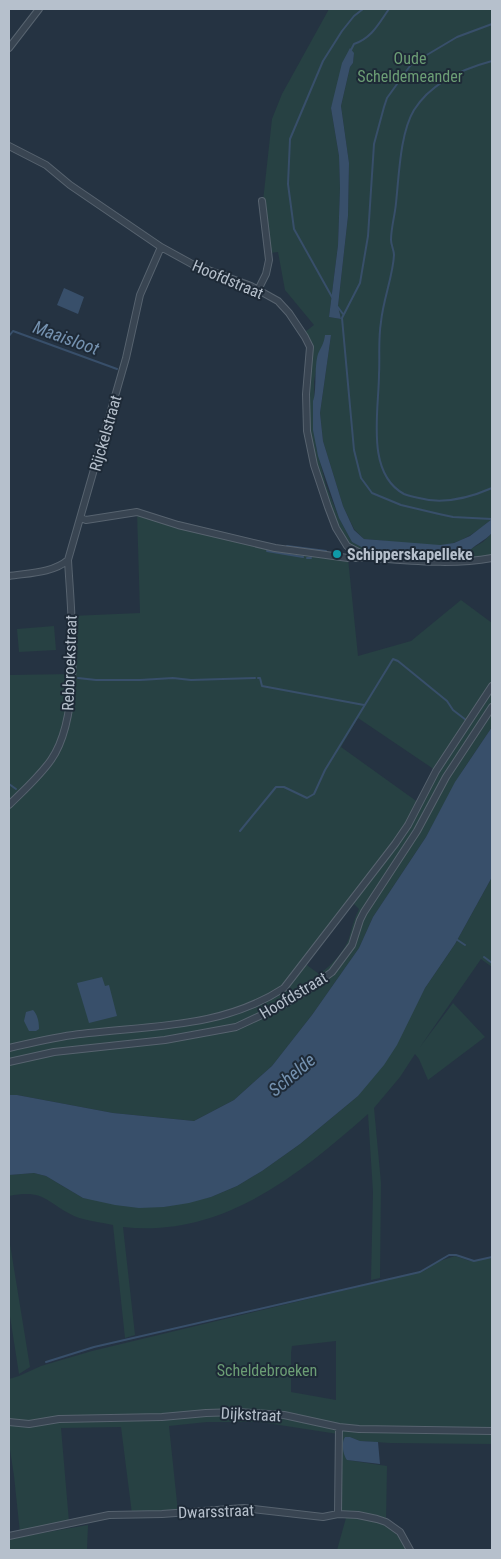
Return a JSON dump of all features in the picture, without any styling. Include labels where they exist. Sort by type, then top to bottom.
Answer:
[{"type":"street","points":[[9,48],[39,9]]},
{"type":"street","name":"Hoofdstraat","points":[[9,146],[46,165],[70,185],[161,247],[192,264],[243,282],[278,301],[289,313],[310,347],[306,394],[309,446],[336,528],[347,546]]},
{"type":"street","points":[[258,290],[266,274],[269,260],[262,201]]},
{"type":"street","name":"Rijckelstraat","points":[[68,560],[126,358],[140,296],[161,247]]},
{"type":"street","points":[[81,518],[86,520],[136,512],[178,525],[275,548],[342,558],[362,558],[366,556]]},
{"type":"street","points":[[342,558],[347,546],[366,556],[445,563],[492,558]]},
{"type":"street","points":[[9,576],[47,570],[62,565],[68,560]]},
{"type":"street","name":"Rebbroekstraat","points":[[9,805],[52,759],[62,739],[68,715],[72,674],[68,560]]},
{"type":"street","name":"Hoofdstraat","points":[[9,1048],[74,1035],[163,1026],[232,1014],[284,988],[352,902],[408,825],[436,771],[492,686]]},
{"type":"street","name":"Hoofdstraat","points":[[9,1062],[76,1048],[165,1040],[221,1031],[236,1027],[281,1006],[321,981],[332,972],[352,945],[364,912],[417,831],[446,777],[492,707]]},
{"type":"street","name":"Dijkstraat","points":[[9,1422],[29,1424],[60,1419],[162,1417],[206,1412],[238,1412],[284,1415],[339,1427],[390,1430],[492,1431]]},
{"type":"street","points":[[338,1514],[339,1427]]},
{"type":"street","name":"Dwarsstraat","points":[[9,1536],[115,1514],[162,1514],[244,1508],[323,1517],[338,1514],[358,1515],[386,1522],[400,1532],[410,1550]]},
{"type":"green space","name":"Oude Scheldemeander","points":[[329,9],[492,9],[492,519],[466,538],[447,544],[424,545],[364,539],[354,529],[343,506],[323,441],[320,413],[331,335],[319,353],[314,382],[316,447],[326,485],[339,518],[352,542],[365,549],[400,554],[446,557],[469,550],[483,542],[492,533],[492,558],[468,562],[376,558],[356,550],[340,537],[314,465],[306,412],[312,348],[305,332],[314,325],[285,290],[278,252],[270,253],[263,201],[272,119],[282,94]],"holes":[[[354,53],[353,63],[350,67],[341,106],[349,163],[348,216],[338,306],[341,319],[329,317],[338,245],[340,188],[339,156],[331,108]]]},
{"type":"green space","points":[[137,512],[245,541],[348,558],[358,656],[411,641],[461,600],[492,623],[492,727],[463,770],[426,837],[373,917],[359,948],[312,1015],[272,1066],[234,1100],[194,1121],[113,1113],[9,1095],[9,675],[72,674],[71,616],[140,613]],"holes":[[[358,718],[435,770],[419,803],[341,747]],[[352,902],[359,909],[347,943],[337,958],[319,974],[304,963]]]},
{"type":"green space","points":[[54,626],[56,650],[19,652],[17,629]]},
{"type":"green space","points":[[492,877],[492,967],[481,959],[420,1047],[453,1003],[485,1037],[428,1080],[415,1054],[400,1077],[374,1108],[381,1183],[380,1278],[371,1280],[373,1192],[368,1114],[315,1159],[257,1198],[226,1212],[193,1223],[159,1228],[123,1227],[135,1335],[125,1338],[113,1225],[74,1216],[38,1196],[21,1194],[9,1196],[9,1175],[34,1173],[46,1176],[83,1198],[164,1207],[211,1197],[237,1186],[262,1171],[300,1144],[358,1096],[425,988],[455,944]]},
{"type":"green space","points":[[9,1238],[30,1367],[19,1374],[9,1310]]},
{"type":"green space","name":"Scheldebroeken","points":[[455,1256],[470,1261],[492,1258],[492,1444],[390,1443],[360,1441],[350,1437],[347,1460],[387,1466],[386,1522],[338,1514],[338,1434],[260,1422],[207,1422],[169,1426],[178,1512],[132,1514],[121,1427],[61,1428],[69,1522],[20,1533],[9,1443],[9,1379],[41,1366],[92,1351],[424,1271],[437,1262]],"holes":[[[336,1341],[336,1400],[291,1392],[292,1346]]]},
{"type":"green space","points":[[346,1518],[366,1519],[382,1524],[396,1534],[407,1550],[337,1550]]},
{"type":"green space","points":[[88,1525],[87,1550],[9,1550],[9,1541],[13,1538]]},
{"type":"water","points":[[350,48],[354,53],[353,63],[350,67],[341,106],[349,163],[348,216],[338,306],[341,319],[329,317],[338,245],[340,188],[339,156],[331,108],[342,63]]},
{"type":"water","points":[[64,288],[84,297],[78,314],[57,305]]},
{"type":"water","points":[[325,335],[331,335],[320,413],[323,441],[343,506],[354,530],[364,539],[440,545],[454,543],[470,536],[492,519],[492,533],[467,554],[460,556],[458,554],[452,557],[400,554],[365,549],[352,542],[339,518],[318,456],[313,430],[313,401],[317,359]]},
{"type":"water","name":"Schelde","points":[[492,727],[492,877],[455,944],[425,988],[397,1045],[384,1065],[358,1096],[300,1144],[262,1171],[237,1186],[211,1197],[189,1203],[139,1208],[115,1205],[83,1198],[46,1176],[34,1173],[9,1175],[9,1095],[113,1113],[194,1121],[234,1100],[272,1066],[312,1015],[359,948],[373,917],[426,837],[455,782]]},
{"type":"water","points":[[102,977],[105,986],[109,985],[117,1016],[89,1023],[77,983]]},
{"type":"water","points":[[33,1010],[37,1017],[39,1029],[29,1031],[24,1021],[26,1012]]},
{"type":"water","points":[[345,1437],[360,1441],[378,1442],[380,1464],[347,1460],[343,1449]]},
{"type":"waterway","points":[[332,297],[294,229],[288,184],[290,139],[323,61],[342,31],[354,16],[363,9]]},
{"type":"waterway","points":[[351,50],[354,44],[370,34],[389,9]]},
{"type":"waterway","points":[[492,24],[457,37],[415,62],[387,98],[374,144],[368,236],[360,283],[342,318],[354,450],[361,478],[372,493],[401,505],[439,514],[453,517],[492,519]]},
{"type":"waterway","points":[[492,61],[448,78],[421,100],[409,119],[403,142],[391,235],[394,253],[393,263],[380,329],[377,422],[379,456],[384,471],[392,484],[404,494],[428,500],[447,501],[474,495],[492,488]]},
{"type":"waterway","points":[[337,306],[343,314]]},
{"type":"waterway","name":"Maaisloot","points":[[9,336],[13,331],[117,369]]},
{"type":"waterway","points":[[287,546],[326,551]]},
{"type":"waterway","points":[[267,551],[303,557]]},
{"type":"waterway","points":[[240,831],[276,787],[284,787],[307,798],[314,794],[325,770],[393,659],[447,701],[453,710],[466,720]]},
{"type":"waterway","points":[[78,678],[96,680],[255,678]]},
{"type":"waterway","points":[[258,678],[260,678],[262,686],[364,705]]},
{"type":"waterway","points":[[9,784],[16,789]]},
{"type":"waterway","points":[[456,939],[465,945]]},
{"type":"waterway","points":[[484,957],[492,963]]},
{"type":"waterway","points":[[46,1362],[94,1347],[420,1272],[449,1255],[456,1255],[474,1261],[492,1257]]},
{"type":"place","name":"Schipperskapelleke","points":[[337,554]]}]
